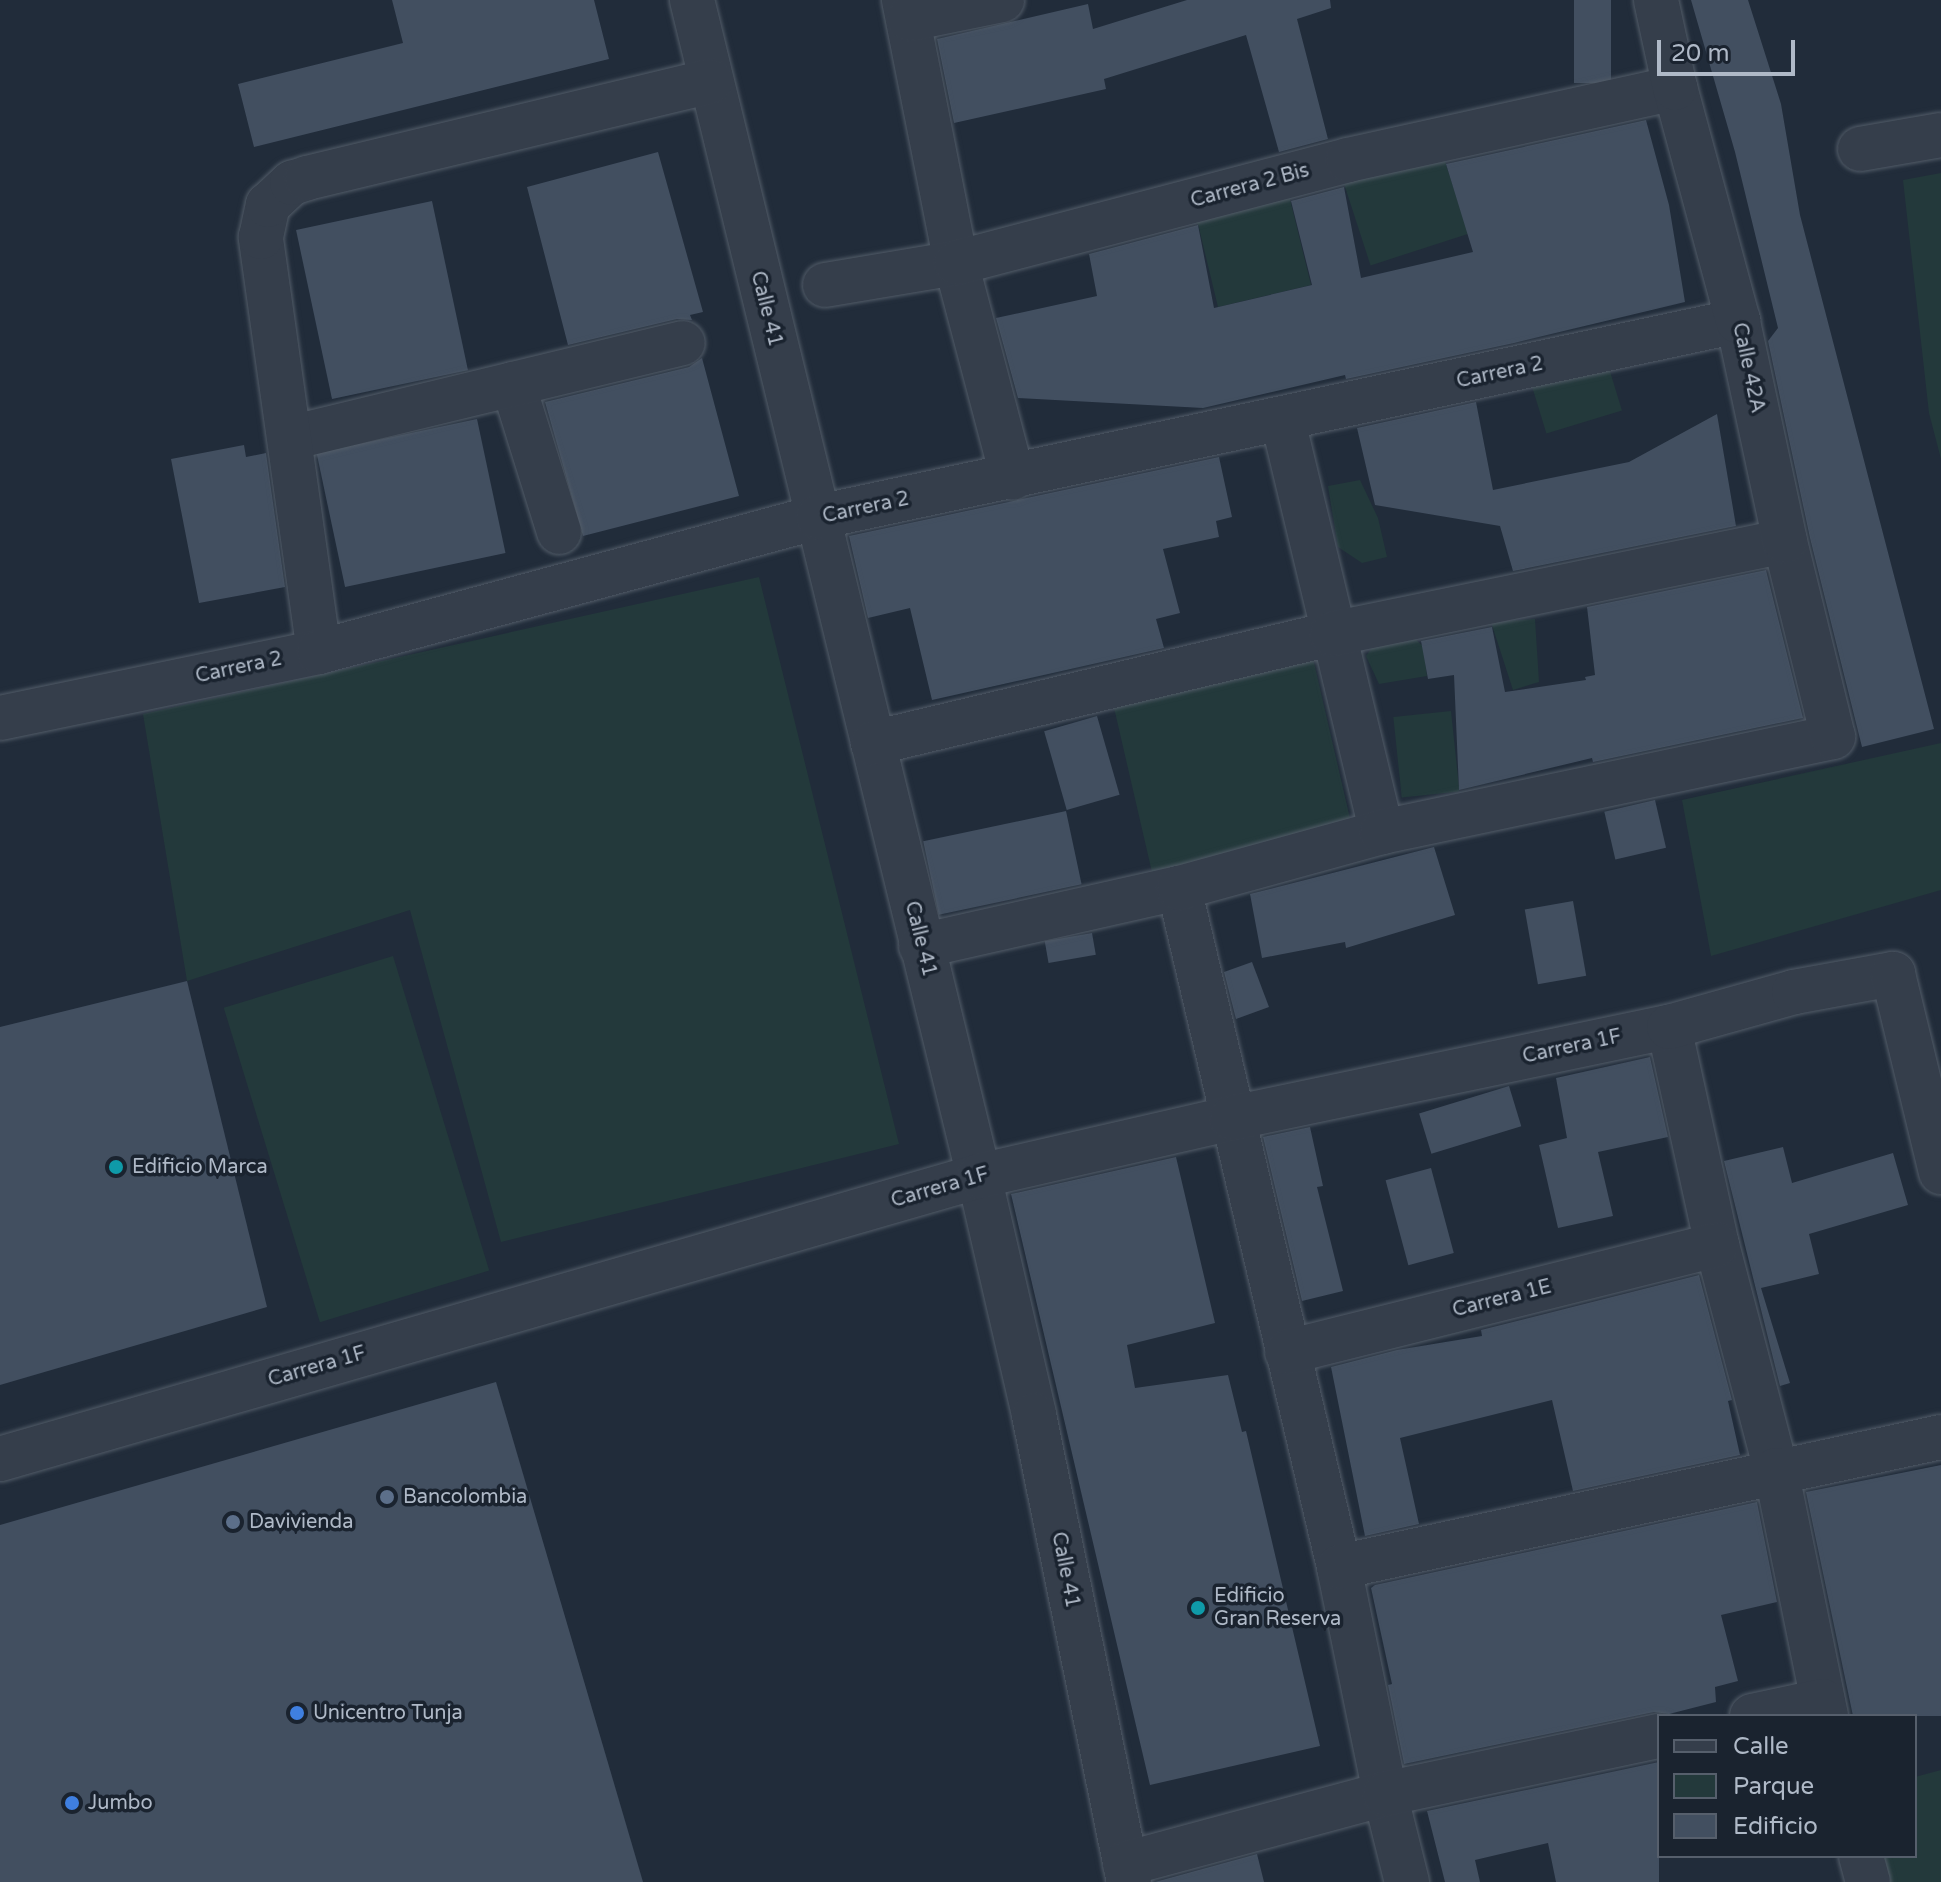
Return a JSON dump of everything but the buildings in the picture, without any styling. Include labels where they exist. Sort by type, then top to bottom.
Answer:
[{"type":"street","name":"Calle 41","points":[[692,0],[979,1176],[1034,1415],[1127,1873]]},
{"type":"street","points":[[1002,0],[907,9],[956,263],[1013,478]]},
{"type":"street","name":"Calle 42A","points":[[1382,832],[1833,737],[1785,541],[1738,321],[1675,88],[1656,0]]},
{"type":"street","points":[[319,652],[261,237],[262,220],[278,192],[307,178],[710,81]]},
{"type":"street","name":"Carrera 2 Bis","points":[[825,285],[956,263],[1348,160],[1675,88]]},
{"type":"street","points":[[1860,149],[1941,135]]},
{"type":"street","name":"Carrera 2","points":[[0,718],[319,652],[818,517],[1283,421],[1738,321]]},
{"type":"street","points":[[290,438],[683,343]]},
{"type":"street","points":[[513,384],[559,532]]},
{"type":"street","points":[[921,946],[1179,888],[1382,832],[1283,421]]},
{"type":"street","points":[[873,743],[1332,634],[1785,541]]},
{"type":"street","points":[[1179,888],[1339,1567],[1385,1794],[1407,1882]]},
{"type":"street","name":"Carrera 1F","points":[[0,1459],[979,1176],[1232,1118],[1669,1027],[1794,992],[1893,974],[1941,1172]]},
{"type":"street","points":[[1669,1027],[1717,1245],[1776,1470],[1824,1709],[1773,1714]]},
{"type":"street","name":"Carrera 1E","points":[[1287,1352],[1717,1245]]},
{"type":"street","points":[[1339,1567],[1776,1470],[1941,1437]]},
{"type":"street","points":[[1127,1873],[1385,1794],[1657,1736]]},
{"type":"street","points":[[1862,1858],[1868,1882]]},
{"type":"green space","points":[[1441,149],[1469,234],[1371,265],[1343,181]]},
{"type":"green space","points":[[1941,173],[1941,459],[1929,413],[1903,180]]},
{"type":"green space","points":[[1287,187],[1311,285],[1218,307],[1198,224],[1178,219]]},
{"type":"green space","points":[[1605,355],[1622,410],[1546,434],[1529,378]]},
{"type":"green space","points":[[1360,480],[1378,518],[1387,557],[1362,563],[1338,547],[1328,486]]},
{"type":"green space","points":[[759,577],[899,1144],[501,1242],[410,910],[187,981],[143,714]]},
{"type":"green space","points":[[1535,619],[1539,682],[1513,690],[1491,622]]},
{"type":"green space","points":[[1408,633],[1423,646],[1427,676],[1379,684],[1366,656],[1373,646]]},
{"type":"green space","points":[[1312,654],[1352,826],[1152,873],[1112,700]]},
{"type":"green space","points":[[1451,711],[1459,792],[1402,798],[1393,717]]},
{"type":"green space","points":[[1941,743],[1941,890],[1711,956],[1682,800]]},
{"type":"green space","points":[[393,956],[489,1271],[320,1322],[224,1008]]},
{"type":"green space","points":[[1941,1770],[1941,1882],[1881,1882],[1875,1858],[1917,1858],[1917,1776]]},
{"type":"place","name":"Edificio Marca","points":[[116,1167]]},
{"type":"place","name":"Bancolombia","points":[[387,1497]]},
{"type":"place","name":"Davivienda","points":[[233,1522]]},
{"type":"place","name":"Edificio Gran Reserva","points":[[1198,1608]]},
{"type":"place","name":"Unicentro Tunja","points":[[297,1713]]},
{"type":"place","name":"Jumbo","points":[[72,1803]]}]
